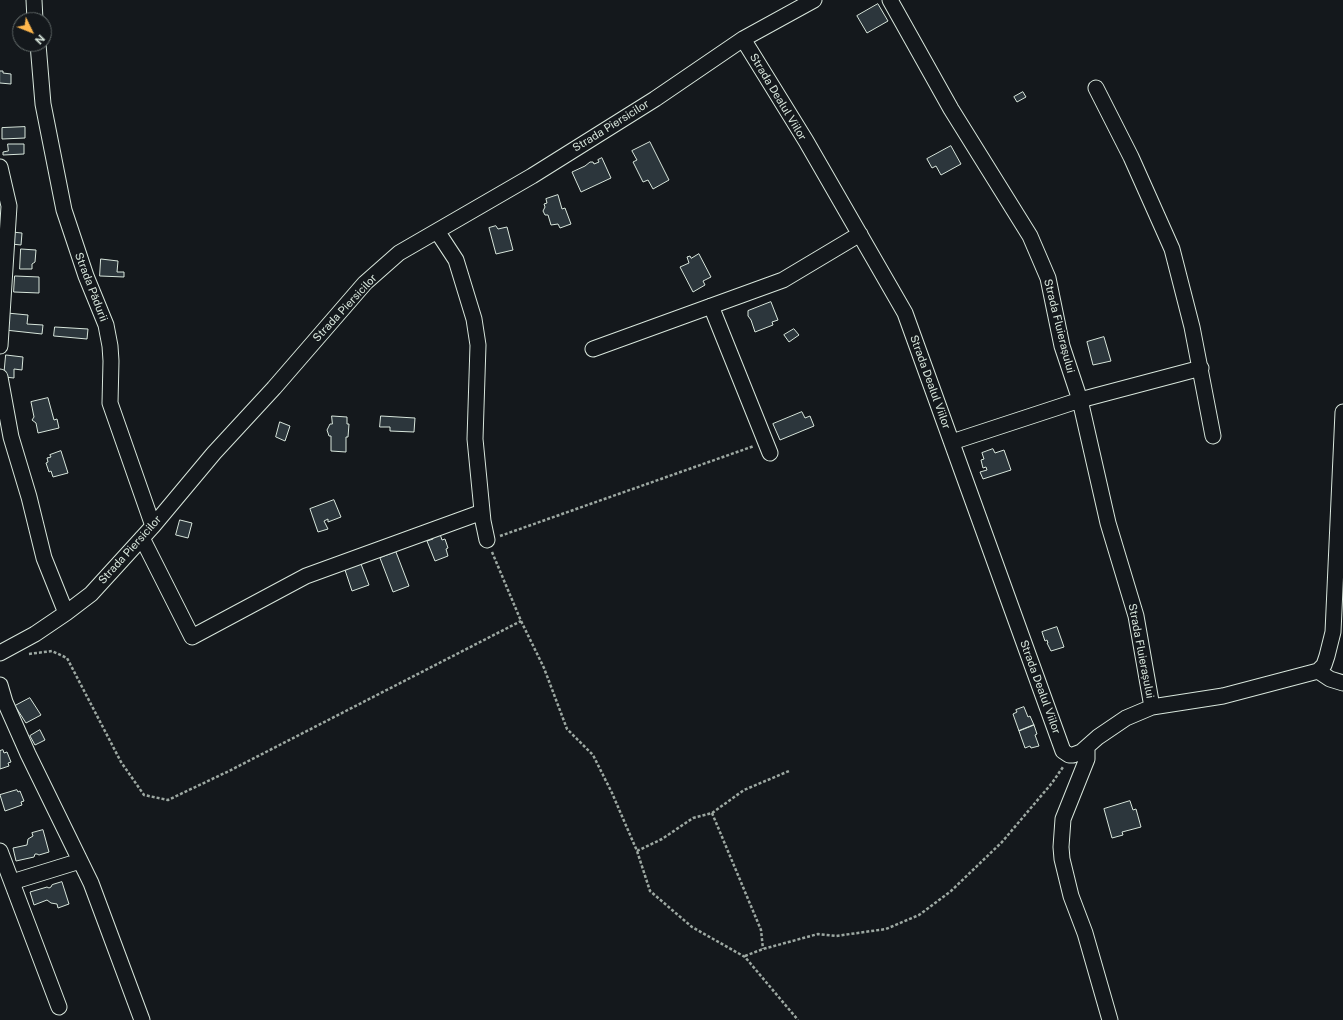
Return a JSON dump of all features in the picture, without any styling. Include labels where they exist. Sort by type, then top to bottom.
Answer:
[{"type":"street","points":[[34,0],[35,12]]},
{"type":"street","name":"Strada Piersicilor","points":[[0,653],[35,634],[66,614],[90,594],[153,526],[214,453],[274,388],[365,283],[399,253],[532,176],[655,99],[743,39],[814,0]]},
{"type":"street","name":"Strada Fluierașului","points":[[890,0],[951,109],[1030,236],[1048,278],[1062,346],[1080,400],[1108,523],[1136,616],[1152,707]]},
{"type":"street","name":"Strada Dealul Viilor","points":[[743,39],[806,141],[905,313],[1062,751]]},
{"type":"street","name":"Strada Pădurii","points":[[39,52],[43,104],[64,210],[86,276],[106,325],[111,361],[110,403],[153,526]]},
{"type":"street","points":[[1096,88],[1131,157],[1172,250],[1201,368],[1213,436]]},
{"type":"street","points":[[0,167],[8,206],[0,346]]},
{"type":"street","points":[[437,231],[456,260],[474,319],[478,345],[475,439],[482,512],[487,540]]},
{"type":"street","points":[[593,348],[783,280],[860,234]]},
{"type":"street","points":[[711,306],[768,448]]},
{"type":"street","points":[[952,442],[1080,400],[1201,368]]},
{"type":"street","points":[[0,377],[5,438],[29,497],[44,558],[66,614]]},
{"type":"street","points":[[1062,751],[1069,755],[1076,754],[1087,748],[1098,737],[1126,718],[1152,707],[1223,696],[1318,671],[1324,665],[1333,632],[1343,412]]},
{"type":"street","points":[[142,538],[192,637],[306,576],[482,512]]},
{"type":"street","points":[[1318,671],[1330,679],[1343,683]]},
{"type":"street","points":[[0,685],[5,702],[28,754],[91,883],[142,1020]]},
{"type":"street","points":[[1087,748],[1087,759],[1063,819],[1061,847],[1062,860],[1071,896],[1090,947],[1110,1020]]},
{"type":"street","points":[[0,851],[59,1007]]},
{"type":"street","points":[[12,882],[80,861]]},
{"type":"path","points":[[768,448],[487,540],[521,621],[544,668],[567,729],[593,755],[612,793],[637,851],[650,891],[692,927],[745,956],[798,1020]]},
{"type":"path","points":[[24,655],[52,651],[67,658],[121,762],[144,795],[168,800],[230,771],[521,621]]},
{"type":"path","points":[[745,956],[763,948],[818,934],[836,936],[886,929],[919,915],[951,891],[1002,842],[1052,784],[1065,763],[1062,751]]},
{"type":"path","points":[[637,851],[662,839],[693,818],[712,813],[744,790],[789,771]]},
{"type":"path","points":[[712,813],[761,930],[763,948]]},
{"type":"building","points":[[878,4],[888,21],[867,33],[857,16]]},
{"type":"building","points":[[0,71],[11,74],[11,84],[0,83]]},
{"type":"building","points":[[1023,92],[1026,97],[1017,102],[1014,97]]},
{"type":"building","points":[[25,127],[25,138],[2,139],[2,128]]},
{"type":"building","points":[[650,142],[669,180],[653,189],[648,180],[643,182],[633,162],[637,160],[632,151]]},
{"type":"building","points":[[8,144],[24,144],[24,154],[3,155],[3,152],[8,151]]},
{"type":"building","points":[[951,146],[961,164],[941,175],[936,166],[932,168],[927,159]]},
{"type":"building","points":[[602,158],[611,178],[581,192],[572,172],[590,162],[593,162],[594,164],[599,162],[598,160]]},
{"type":"building","points":[[558,195],[562,209],[565,208],[571,224],[560,228],[558,224],[551,225],[548,215],[545,215],[543,211],[545,207],[544,204],[547,203],[546,199]]},
{"type":"building","points":[[496,226],[498,229],[507,227],[513,250],[496,254],[489,228]]},
{"type":"building","points":[[12,232],[22,233],[21,245],[11,244]]},
{"type":"building","points":[[21,249],[36,250],[35,262],[32,264],[32,269],[20,269]]},
{"type":"building","points":[[699,254],[711,277],[703,281],[705,285],[693,292],[680,267],[689,263],[687,257],[690,256],[691,258]]},
{"type":"building","points":[[101,259],[118,261],[117,272],[124,272],[124,277],[100,276]]},
{"type":"building","points":[[15,276],[39,277],[39,293],[14,292]]},
{"type":"building","points":[[771,302],[778,320],[772,322],[773,325],[755,332],[748,316],[748,311]]},
{"type":"building","points":[[7,313],[28,315],[27,324],[43,325],[42,334],[5,330]]},
{"type":"building","points":[[55,327],[88,329],[87,339],[54,336]]},
{"type":"building","points":[[794,329],[799,335],[789,342],[784,335]]},
{"type":"building","points":[[1104,337],[1111,361],[1093,365],[1087,342]]},
{"type":"building","points":[[6,355],[23,357],[22,370],[14,369],[14,378],[4,377]]},
{"type":"building","points":[[48,398],[54,420],[57,419],[59,428],[38,433],[36,423],[32,420],[34,417],[31,402]]},
{"type":"building","points":[[802,412],[805,418],[810,416],[814,426],[780,440],[773,424]]},
{"type":"building","points":[[332,416],[347,417],[347,424],[349,424],[348,437],[346,437],[346,452],[331,451],[331,436],[329,436],[327,430],[330,424],[332,424]]},
{"type":"building","points":[[381,416],[415,418],[414,432],[390,431],[390,427],[380,427]]},
{"type":"building","points":[[280,422],[290,426],[285,441],[276,437]]},
{"type":"building","points":[[993,449],[995,453],[1004,450],[1011,470],[983,479],[980,472],[987,470],[986,467],[983,468],[981,460],[984,459],[982,453]]},
{"type":"building","points":[[61,451],[68,473],[53,477],[51,471],[49,472],[46,463],[48,462],[47,458],[51,457],[50,455]]},
{"type":"building","points":[[334,500],[341,517],[328,522],[328,519],[324,521],[328,529],[318,532],[310,509]]},
{"type":"building","points":[[180,520],[192,523],[188,538],[176,535]]},
{"type":"building","points":[[440,534],[442,540],[445,539],[448,548],[446,549],[448,556],[435,561],[427,541]]},
{"type":"building","points":[[396,552],[409,586],[393,592],[380,558]]},
{"type":"building","points":[[361,564],[369,585],[352,591],[345,570]]},
{"type":"building","points":[[1057,627],[1064,647],[1051,651],[1042,632]]},
{"type":"building","points":[[30,698],[41,715],[26,723],[15,706]]},
{"type":"building","points":[[1024,707],[1028,717],[1030,716],[1034,725],[1019,731],[1013,714],[1017,712],[1016,710]]},
{"type":"building","points":[[1034,725],[1037,734],[1035,735],[1039,746],[1031,748],[1030,746],[1025,748],[1019,731]]},
{"type":"building","points":[[40,730],[45,740],[35,745],[30,736]]},
{"type":"building","points":[[3,750],[4,753],[7,752],[11,762],[8,763],[9,766],[0,769],[0,751]]},
{"type":"building","points":[[17,790],[18,792],[20,791],[24,801],[21,802],[22,805],[5,811],[0,795]]},
{"type":"building","points":[[1130,801],[1133,810],[1136,809],[1141,827],[1122,832],[1123,835],[1112,838],[1104,809]]},
{"type":"building","points":[[43,830],[49,852],[39,855],[35,854],[34,857],[16,861],[13,848],[27,845],[28,839],[33,836],[32,833]]},
{"type":"building","points":[[62,882],[69,904],[58,908],[57,904],[51,903],[47,900],[34,905],[30,892],[47,887],[49,888],[52,885]]}]
